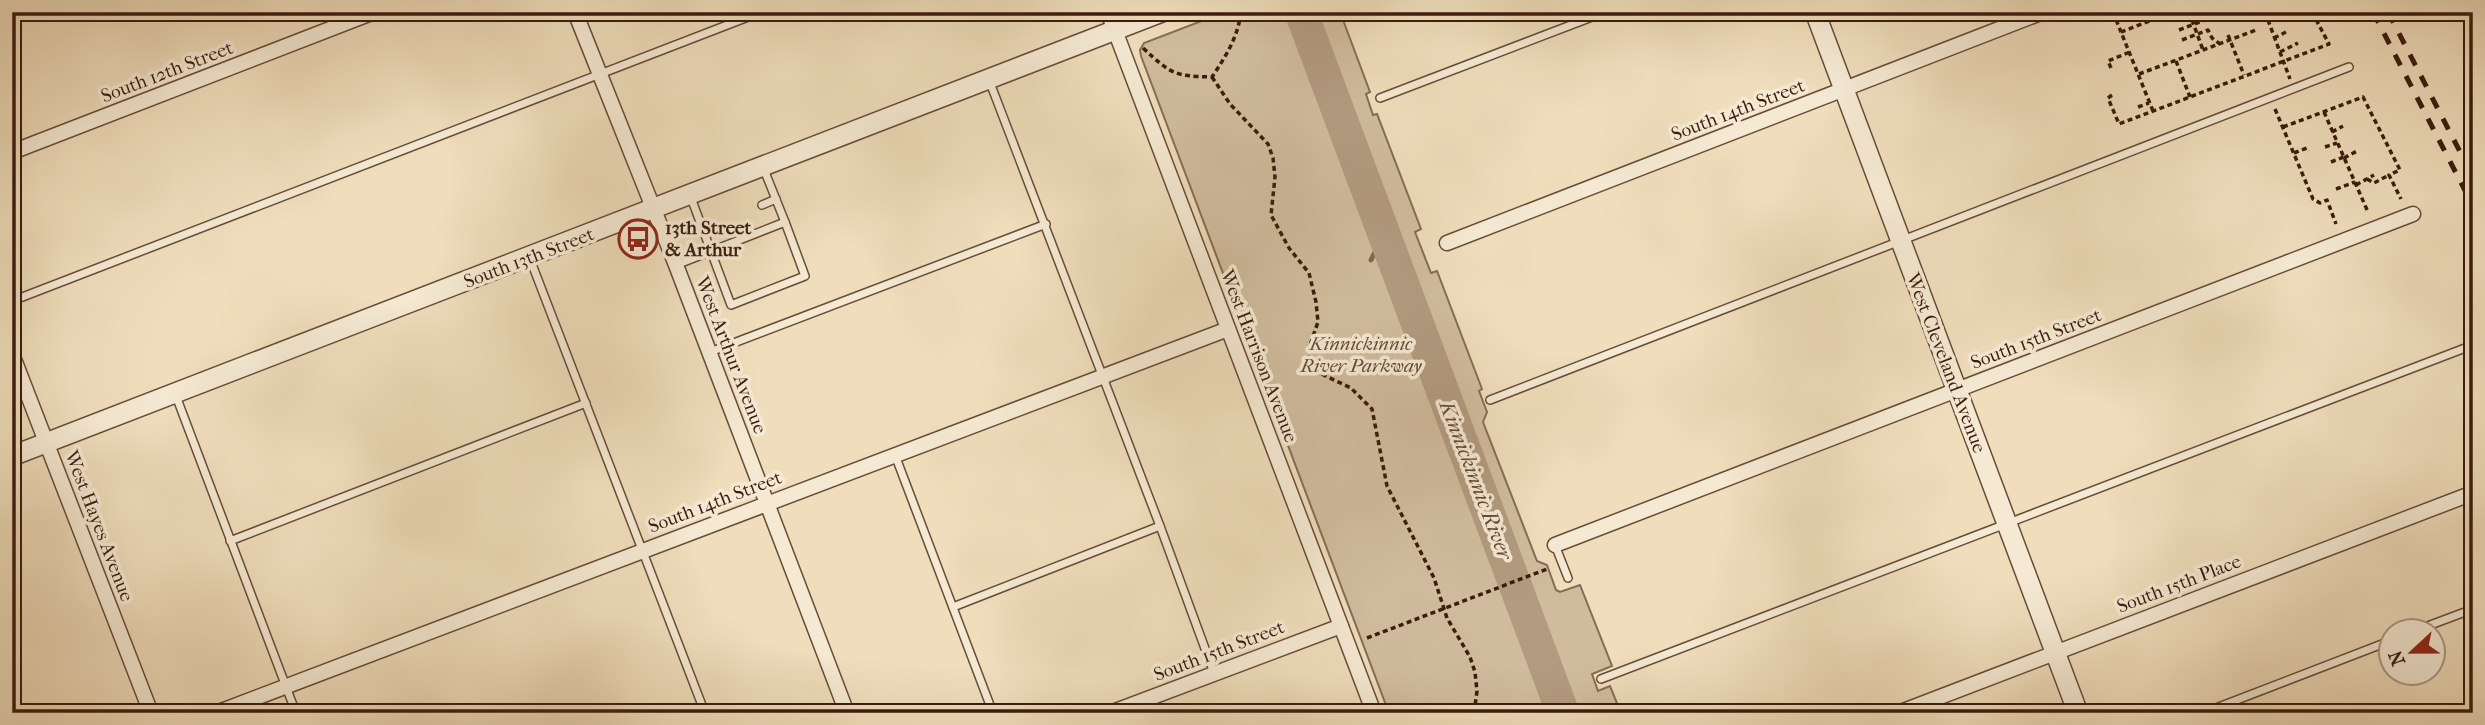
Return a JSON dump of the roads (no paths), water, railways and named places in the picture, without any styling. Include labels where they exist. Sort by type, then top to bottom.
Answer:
[{"type":"street","name":"South 12th Street","points":[[12,152],[374,12]]},
{"type":"street","name":"West Arthur Avenue","points":[[575,12],[710,352],[847,713]]},
{"type":"street","name":"South 13th Street","points":[[12,456],[989,80],[1112,21],[1162,12]]},
{"type":"street","name":"West Cleveland Avenue","points":[[1815,12],[2078,713]]},
{"type":"street","name":"South 14th Street","points":[[1447,243],[2043,12]]},
{"type":"street","name":"West Harrison Avenue","points":[[1112,21],[1374,713]]},
{"type":"street","name":"South 15th Street","points":[[1555,545],[2413,214]]},
{"type":"street","name":"South 14th Street","points":[[216,713],[1228,329]]},
{"type":"street","name":"West Hayes Avenue","points":[[12,354],[151,713]]},
{"type":"street","name":"South 15th Place","points":[[1898,713],[2473,493]]},
{"type":"street","name":"South 15th Street","points":[[1110,713],[1341,626]]},
{"type":"lane","points":[[12,301],[761,12]]},
{"type":"lane","points":[[1380,98],[1605,12]]},
{"type":"lane","points":[[2455,17],[2467,12]]},
{"type":"lane","points":[[1490,400],[2349,67]]},
{"type":"lane","points":[[989,80],[1046,224],[1213,673]]},
{"type":"lane","points":[[690,195],[731,305],[804,276],[763,167]]},
{"type":"lane","points":[[762,205],[776,199]]},
{"type":"lane","points":[[676,265],[785,222]]},
{"type":"lane","points":[[710,352],[1046,224]]},
{"type":"lane","points":[[529,258],[704,711],[692,713]]},
{"type":"lane","points":[[1601,679],[2473,345]]},
{"type":"lane","points":[[175,394],[296,713]]},
{"type":"lane","points":[[230,541],[586,404]]},
{"type":"lane","points":[[894,455],[993,713]]},
{"type":"lane","points":[[953,607],[1160,526]]},
{"type":"lane","points":[[1555,545],[1567,578]]},
{"type":"lane","points":[[2446,620],[2473,609]]},
{"type":"lane","points":[[2203,713],[2376,646]]},
{"type":"waterway","name":"Kinnickinnic River","points":[[1301,12],[1563,713]]},
{"type":"waterway","points":[[1371,260],[1384,234]]},
{"type":"railway","points":[[2373,12],[2473,206]]},
{"type":"railway","points":[[2388,12],[2473,177]]},
{"type":"place","name":"13th Street & Arthur","points":[[638,239]]},
{"type":"park label","name":"Kinnickinnic River Parkway","points":[[1361,355]]}]
